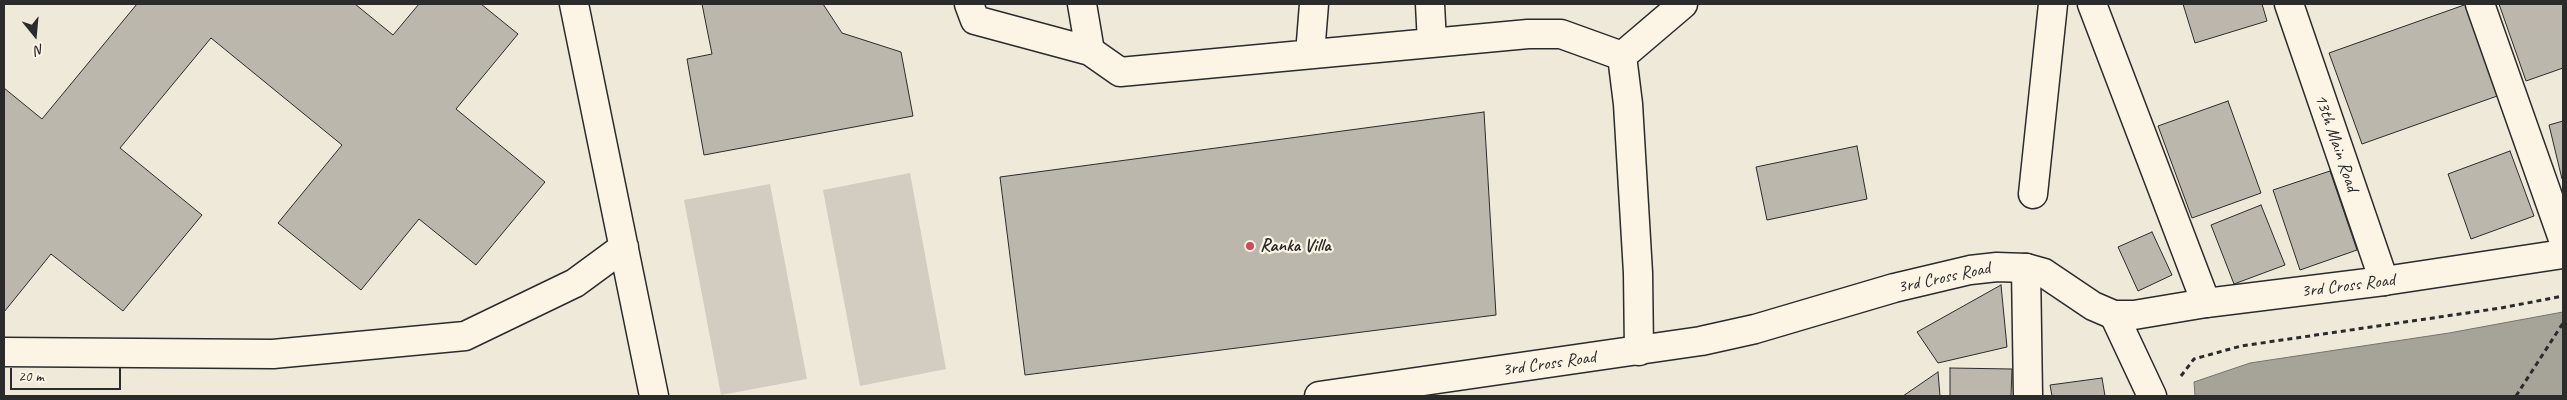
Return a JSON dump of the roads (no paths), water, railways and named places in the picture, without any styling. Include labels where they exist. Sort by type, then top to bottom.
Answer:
[{"type":"street","points":[[574,4],[654,396]]},
{"type":"street","points":[[969,4],[975,20],[1090,50],[1120,72],[1528,34],[1561,34],[1622,56]]},
{"type":"street","points":[[1082,4],[1090,50]]},
{"type":"street","points":[[1310,54],[1314,4]]},
{"type":"street","points":[[1430,4],[1432,43]]},
{"type":"street","points":[[1622,56],[1683,4]]},
{"type":"street","points":[[2034,194],[2053,4]]},
{"type":"street","points":[[2092,4],[2206,303]]},
{"type":"street","name":"13th Main Road","points":[[2289,4],[2384,282]]},
{"type":"street","points":[[2480,4],[2563,239]]},
{"type":"street","points":[[1622,56],[1628,104],[1635,224],[1639,351]]},
{"type":"street","points":[[4,352],[273,354],[464,336],[575,283],[624,247]]},
{"type":"street","name":"3rd Cross Road","points":[[1319,396],[1639,351],[1755,329],[1894,288],[1970,270],[1997,267],[2026,268],[2044,273],[2093,306],[2114,315],[2134,315],[2206,303],[2384,282],[2563,254]]},
{"type":"street","points":[[2026,268],[2028,396]]},
{"type":"street","points":[[2114,315],[2152,396]]},
{"type":"place","name":"Ranka Villa","points":[[1250,246]]}]
